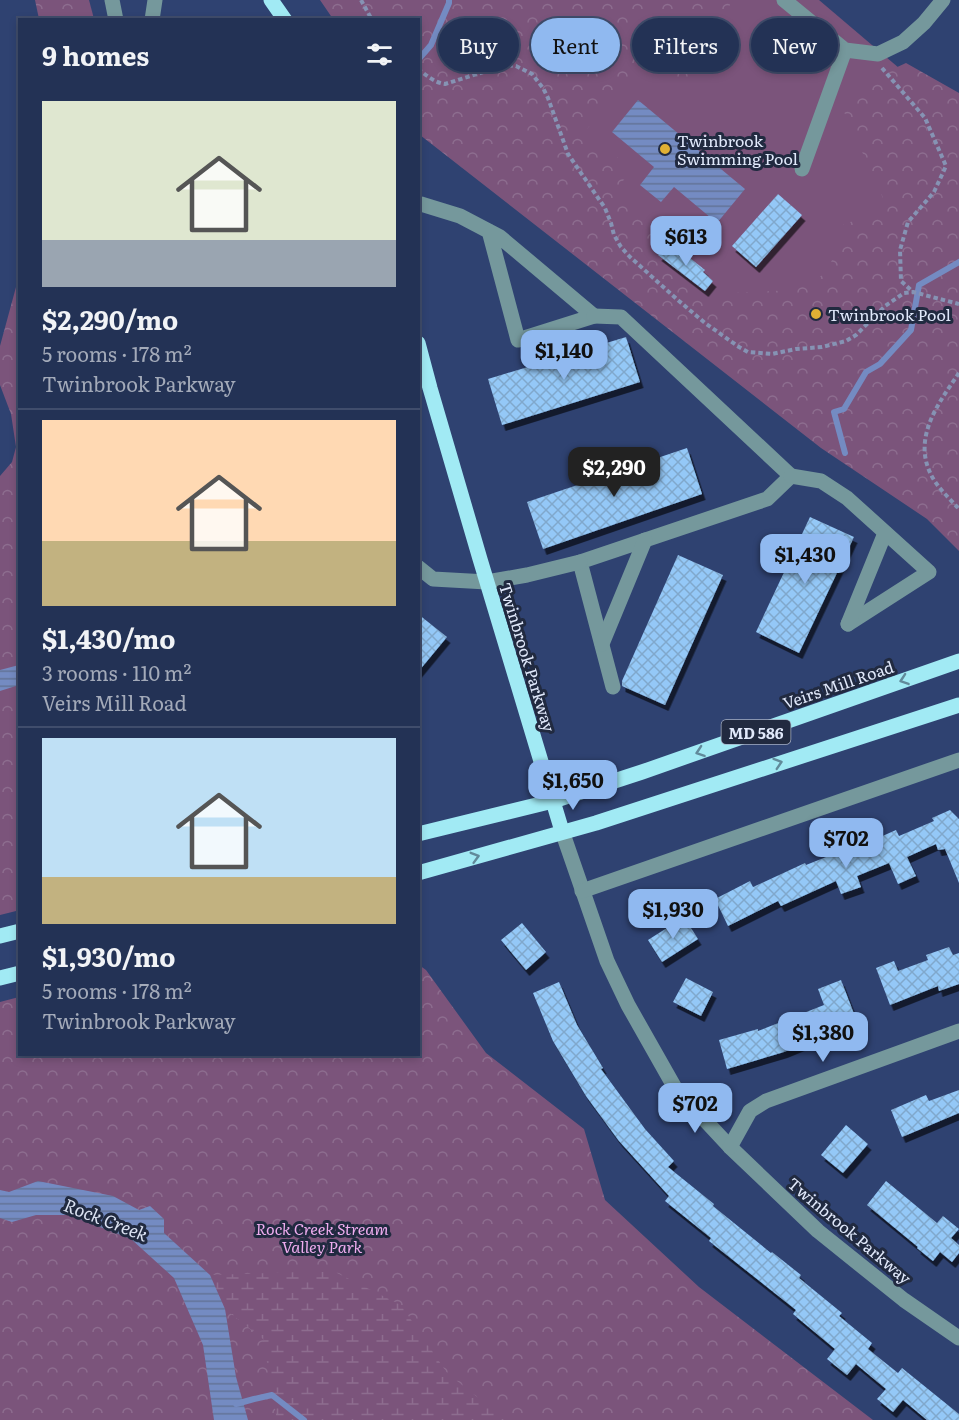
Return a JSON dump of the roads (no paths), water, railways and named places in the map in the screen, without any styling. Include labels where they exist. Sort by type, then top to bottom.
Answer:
[{"type":"main road","points":[[271,0],[284,18]]},
{"type":"main road","name":"Twinbrook Parkway","points":[[420,359],[424,391],[487,582],[562,831]]},
{"type":"main road","name":"Veirs Mill Road","points":[[420,834],[553,801],[642,772],[959,660]]},
{"type":"main road","name":"MD 586","points":[[420,872],[596,823],[959,705]]},
{"type":"main road","points":[[0,936],[18,932]]},
{"type":"main road","points":[[0,978],[18,974]]},
{"type":"street","points":[[112,0],[116,18]]},
{"type":"street","points":[[152,18],[155,0]]},
{"type":"street","points":[[784,0],[845,50],[878,54],[903,42],[924,23],[942,0]]},
{"type":"street","points":[[802,169],[845,50]]},
{"type":"street","points":[[420,204],[460,216],[500,237],[594,316]]},
{"type":"street","points":[[489,231],[518,340],[594,316],[621,317],[791,476],[821,481],[847,498],[929,572],[848,624],[885,533]]},
{"type":"street","points":[[420,569],[433,579],[487,582],[580,562],[767,499],[791,476]]},
{"type":"street","points":[[602,644],[645,540]]},
{"type":"street","points":[[580,562],[613,687]]},
{"type":"street","points":[[582,891],[959,760]]},
{"type":"street","name":"Twinbrook Parkway","points":[[562,831],[607,961],[628,1005],[675,1088],[730,1147],[818,1231],[904,1300],[959,1338]]},
{"type":"street","points":[[730,1147],[750,1111],[766,1101],[959,1031]]},
{"type":"water","name":"Twinbrook Swimming Pool","points":[[638,100],[745,189],[717,223],[674,187],[661,202],[640,185],[654,167],[612,132]]},
{"type":"water","points":[[18,665],[18,685],[0,691],[0,670]]},
{"type":"water","name":"Rock Creek","points":[[38,1181],[113,1196],[139,1210],[150,1206],[164,1219],[164,1233],[210,1275],[225,1309],[236,1377],[248,1420],[214,1420],[203,1345],[174,1278],[131,1239],[69,1215],[36,1215],[12,1222],[0,1218],[0,1190],[9,1192]]},
{"type":"waterway","points":[[420,58],[431,45],[449,0]]},
{"type":"waterway","points":[[845,453],[834,412],[844,409],[866,372],[880,364],[911,330],[919,285],[959,262]]},
{"type":"waterway","points":[[236,1404],[272,1395],[304,1420]]},
{"type":"place","name":"Twinbrook Swimming Pool","points":[[665,149]]},
{"type":"place","name":"Twinbrook Pool","points":[[816,314]]},
{"type":"park label","name":"Rock Creek Stream Valley Park","points":[[322,1237]]}]
